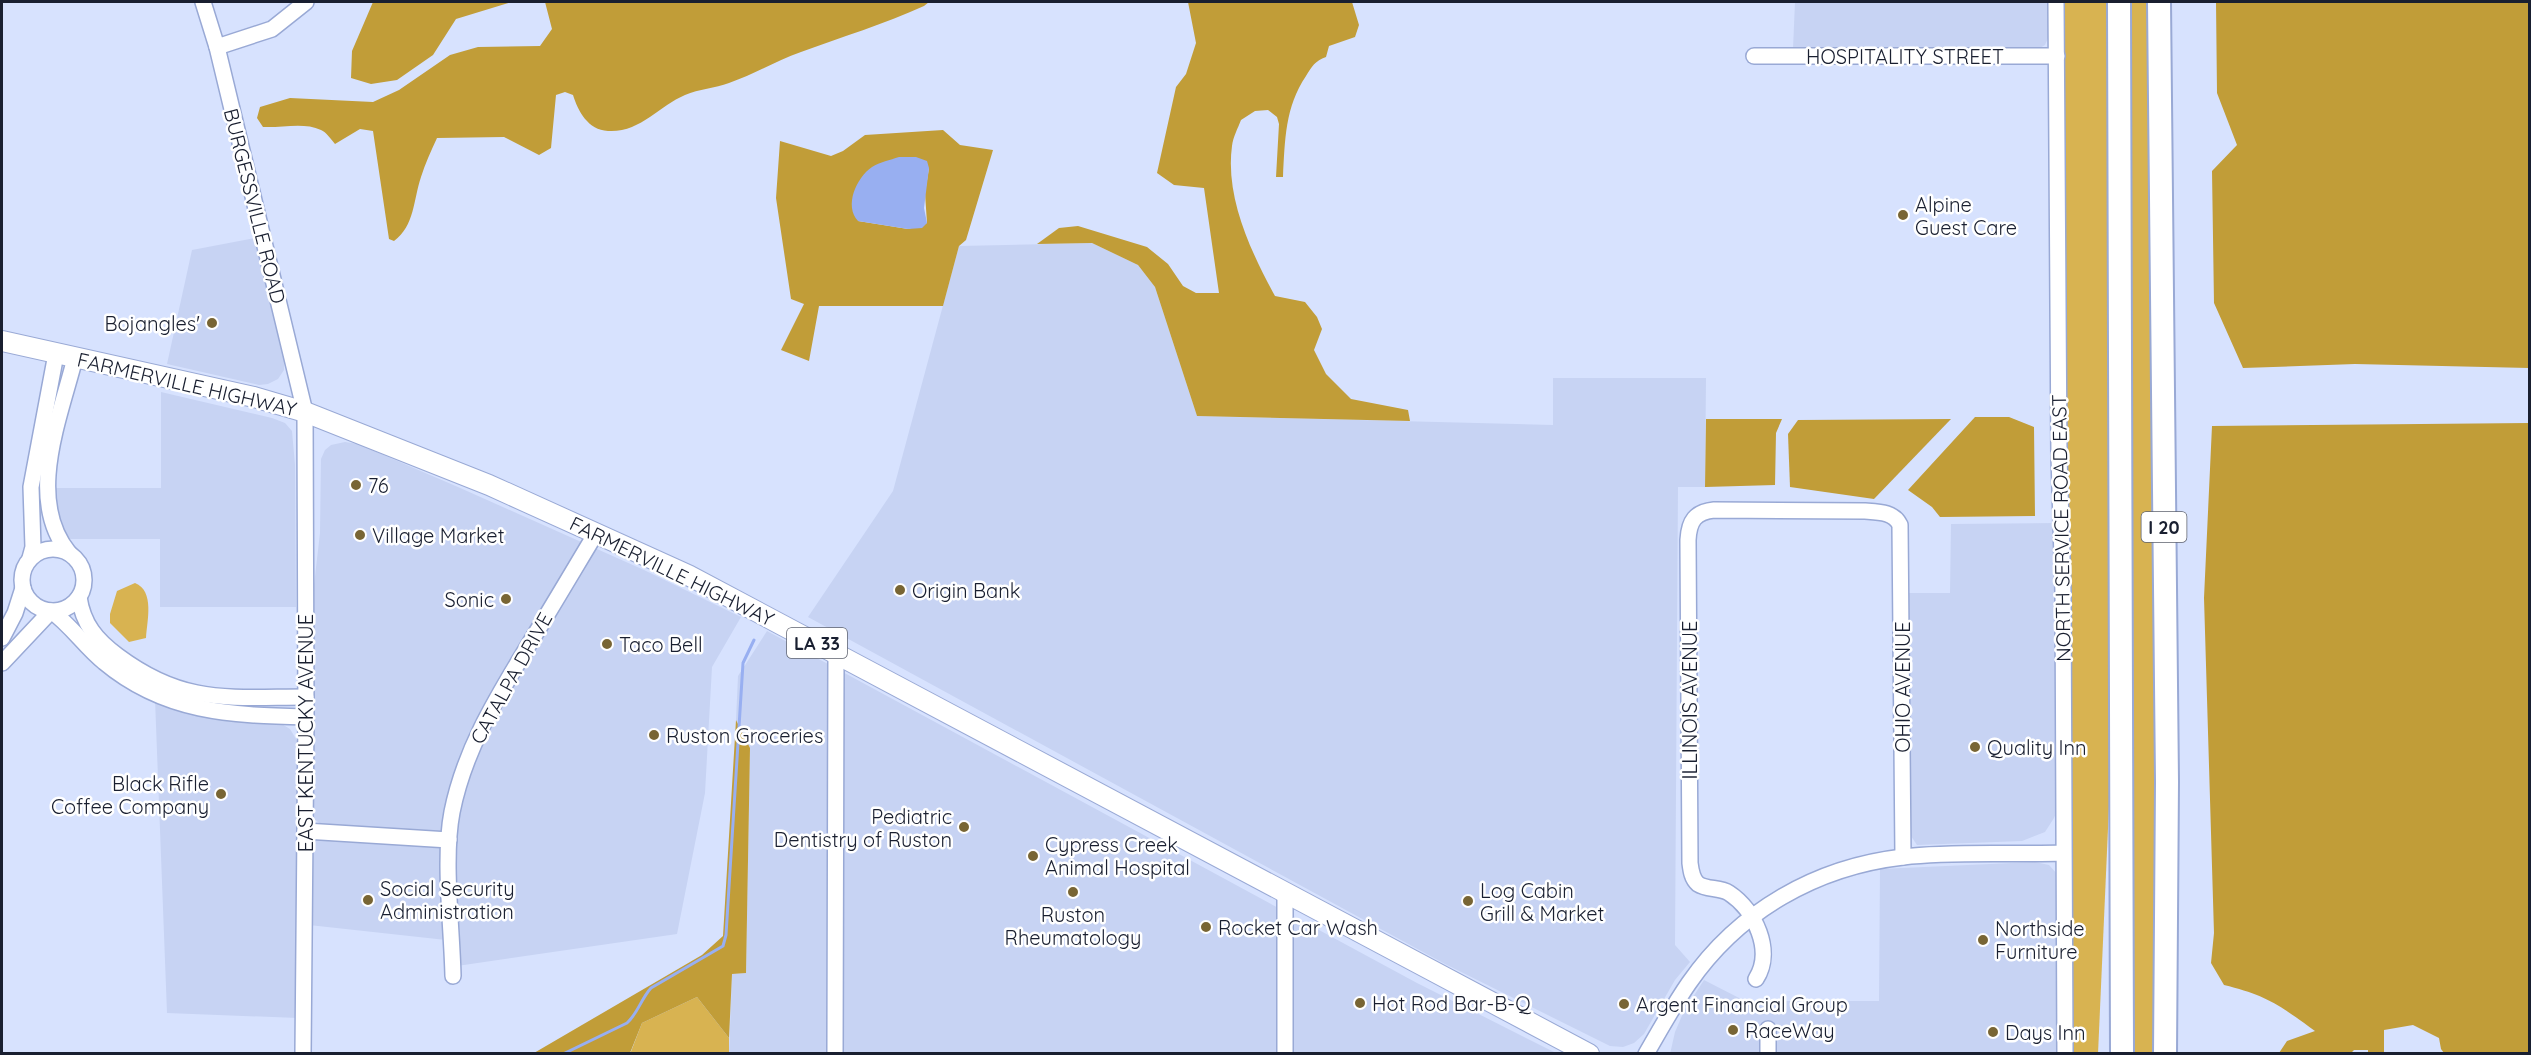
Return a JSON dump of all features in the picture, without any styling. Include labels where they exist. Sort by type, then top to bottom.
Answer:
[{"type":"highway","name":"I 20","points":[[2119,2],[2122,1053]]},
{"type":"highway","name":"I 20","points":[[2159,2],[2167,782],[2165,1053]]},
{"type":"highway","points":[[2111,1053],[2122,877]]},
{"type":"highway","points":[[2165,993],[2176,1053]]},
{"type":"main road","name":"FARMERVILLE HIGHWAY","points":[[2,341],[254,397],[305,412],[489,485],[596,533],[688,575],[1285,894],[1589,1053]]},
{"type":"street","name":"BURGESSVILLE ROAD","points":[[203,2],[217,47],[305,412]]},
{"type":"street","points":[[217,47],[272,29],[306,2]]},
{"type":"street","name":"NORTH SERVICE ROAD EAST","points":[[2056,2],[2059,445],[2063,592],[2065,1053]]},
{"type":"street","name":"HOSPITALITY STREET","points":[[1754,56],[2056,56]]},
{"type":"street","points":[[2,638],[15,613],[22,588],[24,567],[33,547],[31,487],[66,356]]},
{"type":"street","points":[[22,588],[32,603],[39,608],[51,611],[66,609],[79,597],[83,588],[82,568],[62,544],[53,521],[47,488],[66,356]]},
{"type":"street","name":"EAST KENTUCKY AVENUE","points":[[303,1053],[306,717],[305,412]]},
{"type":"street","points":[[31,487],[47,488]]},
{"type":"street","name":"OHIO AVENUE","points":[[1691,521],[1701,513],[1714,510],[1866,511],[1889,514],[1897,518],[1900,525],[1903,857]]},
{"type":"street","name":"ILLINOIS AVENUE","points":[[1691,521],[1688,540],[1689,846],[1693,879],[1700,885],[1727,891],[1751,916]]},
{"type":"street","name":"CATALPA DRIVE","points":[[453,976],[449,840],[458,788],[473,744],[490,709],[596,533]]},
{"type":"street","points":[[30,558],[49,549],[60,549],[69,553]]},
{"type":"street","points":[[79,597],[84,619],[99,641],[159,689],[185,706],[246,716],[306,717]]},
{"type":"street","points":[[51,611],[102,661],[133,683],[206,696],[306,697]]},
{"type":"street","points":[[2,663],[51,611]]},
{"type":"street","points":[[835,1053],[836,653]]},
{"type":"street","points":[[305,831],[449,840]]},
{"type":"street","points":[[1646,1053],[1689,983],[1716,950],[1751,916],[1783,895],[1814,879],[1862,864],[1903,857],[2063,853]]},
{"type":"street","points":[[1285,894],[1286,1053]]},
{"type":"street","points":[[1751,916],[1761,934],[1762,968],[1756,979]]},
{"type":"street","points":[[1768,1029],[1768,1053]]},
{"type":"shaded area","points":[[373,2],[512,2],[456,19],[433,55],[397,80],[371,84],[351,78],[352,51]]},
{"type":"shaded area","points":[[545,2],[929,2],[909,13],[792,56],[729,83],[685,95],[630,128],[601,130],[585,119],[573,95],[565,92],[556,95],[551,148],[539,155],[504,137],[437,138],[418,186],[410,220],[401,235],[394,241],[389,239],[373,131],[360,129],[335,144],[321,130],[300,126],[263,127],[257,118],[260,107],[290,98],[373,102],[399,90],[450,55],[478,47],[540,46],[552,29]]},
{"type":"shaded area","points":[[1188,2],[1352,2],[1359,25],[1355,37],[1329,46],[1326,57],[1312,67],[1294,100],[1287,124],[1283,177],[1276,177],[1279,124],[1277,117],[1268,110],[1255,111],[1241,120],[1233,139],[1232,185],[1249,243],[1275,296],[1305,302],[1317,317],[1322,329],[1314,350],[1326,374],[1351,399],[1408,410],[1410,421],[1197,416],[1155,287],[1138,265],[1092,243],[1037,244],[1059,228],[1078,226],[1147,247],[1168,264],[1183,286],[1196,293],[1219,293],[1204,188],[1174,185],[1157,173],[1176,87],[1186,74],[1196,43]]},
{"type":"shaded area","points":[[1795,2],[2049,2],[2049,36],[2045,45],[2038,49],[1793,49]]},
{"type":"shaded area","points":[[2064,2],[2108,2],[2111,761],[2098,1054],[2069,1053]]},
{"type":"shaded area","points":[[2127,2],[2153,2],[2157,1054],[2131,1053]]},
{"type":"shaded area","points":[[2216,2],[2529,2],[2529,368],[2355,364],[2243,368],[2214,303],[2212,171],[2237,145],[2217,93]]},
{"type":"shaded area","points":[[943,130],[960,145],[993,150],[966,240],[959,246],[943,306],[819,306],[809,361],[781,350],[804,304],[791,299],[776,198],[780,141],[831,156],[843,151],[865,135]],"holes":[[[929,168],[925,193],[927,223],[908,229],[858,221]]]},
{"type":"shaded area","points":[[255,238],[284,358],[284,370],[278,379],[259,385],[167,364],[192,250]]},
{"type":"shaded area","points":[[1092,243],[1138,265],[1155,287],[1197,416],[1553,425],[1553,378],[1706,378],[1705,487],[1678,487],[1675,945],[1690,962],[1675,980],[1644,1034],[1634,1043],[1623,1047],[1610,1046],[1445,964],[808,617],[893,491],[959,246]]},
{"type":"shaded area","points":[[161,392],[272,418],[285,423],[292,431],[295,465],[296,607],[160,607],[160,539],[67,539],[60,525],[51,488],[161,488]]},
{"type":"shaded area","points":[[1975,417],[2009,417],[2034,427],[2035,516],[1940,517],[1932,507],[1908,490]]},
{"type":"shaded area","points":[[1706,419],[1782,419],[1776,433],[1775,485],[1705,487]]},
{"type":"shaded area","points":[[1951,419],[1874,499],[1790,487],[1788,434],[1798,420]]},
{"type":"shaded area","points":[[2529,423],[2529,1053],[2444,1053],[2439,1038],[2413,1025],[2384,1030],[2384,1053],[2354,1050],[2351,1053],[2279,1053],[2287,1041],[2315,1031],[2272,1002],[2224,985],[2211,963],[2214,933],[2204,598],[2212,426]]},
{"type":"shaded area","points":[[345,442],[358,444],[458,487],[644,570],[741,617],[712,667],[705,793],[677,934],[457,966],[455,835],[322,825],[314,819],[311,814],[314,585],[320,533],[321,459],[325,450],[331,445]]},
{"type":"shaded area","points":[[2057,523],[2057,811],[2054,818],[2045,832],[2022,841],[1917,845],[1909,833],[1906,593],[1950,593],[1951,524]]},
{"type":"shaded area","points":[[135,583],[141,587],[148,599],[148,623],[146,638],[129,642],[110,623],[110,614],[117,591]]},
{"type":"shaded area","points":[[767,631],[1417,983],[1556,1053],[729,1054],[732,974],[746,973],[750,748],[736,720],[738,676]]},
{"type":"shaded area","points":[[155,699],[236,721],[280,723],[290,729],[299,744],[298,1018],[167,1013]]},
{"type":"shaded area","points":[[736,720],[750,748],[746,973],[732,974],[729,1038],[697,997],[642,1023],[630,1053],[534,1053],[702,955],[723,936]]},
{"type":"shaded area","points":[[323,837],[440,846],[442,849],[446,940],[309,925],[310,847],[316,840]]},
{"type":"shaded area","points":[[2035,862],[2049,865],[2058,875],[2059,1053],[1670,1054],[1675,1032],[1684,1011],[1704,980],[1745,1001],[1879,1001],[1880,869]]},
{"type":"shaded area","points":[[697,997],[729,1038],[729,1053],[630,1054],[642,1023]]},
{"type":"water","points":[[899,157],[916,157],[927,161],[929,168],[924,208],[927,223],[922,228],[908,229],[858,221],[852,208],[852,200],[861,178],[875,165]]},
{"type":"waterway","points":[[563,1054],[627,1023],[651,988],[723,946],[726,935],[743,663],[754,640]]},
{"type":"place","name":"Alpine Guest Care","points":[[1903,215]]},
{"type":"place","name":"Bojangles'","points":[[212,323]]},
{"type":"place","name":"76","points":[[356,485]]},
{"type":"place","name":"Village Market","points":[[360,535]]},
{"type":"place","name":"Origin Bank","points":[[900,590]]},
{"type":"place","name":"Sonic","points":[[506,599]]},
{"type":"place","name":"Taco Bell","points":[[607,644]]},
{"type":"place","name":"Ruston Groceries","points":[[654,735]]},
{"type":"place","name":"Quality Inn","points":[[1975,747]]},
{"type":"place","name":"Black Rifle Coffee Company","points":[[221,794]]},
{"type":"place","name":"Pediatric Dentistry of Ruston","points":[[964,827]]},
{"type":"place","name":"Cypress Creek Animal Hospital","points":[[1033,856]]},
{"type":"place","name":"Ruston Rheumatology","points":[[1073,892]]},
{"type":"place","name":"Social Security Administration","points":[[368,900]]},
{"type":"place","name":"Log Cabin Grill & Market","points":[[1468,901]]},
{"type":"place","name":"Rocket Car Wash","points":[[1206,927]]},
{"type":"place","name":"Northside Furniture","points":[[1983,940]]},
{"type":"place","name":"Hot Rod Bar-B-Q","points":[[1360,1003]]},
{"type":"place","name":"Argent Financial Group","points":[[1624,1004]]},
{"type":"place","name":"RaceWay","points":[[1733,1030]]},
{"type":"place","name":"Days Inn","points":[[1993,1032]]}]
